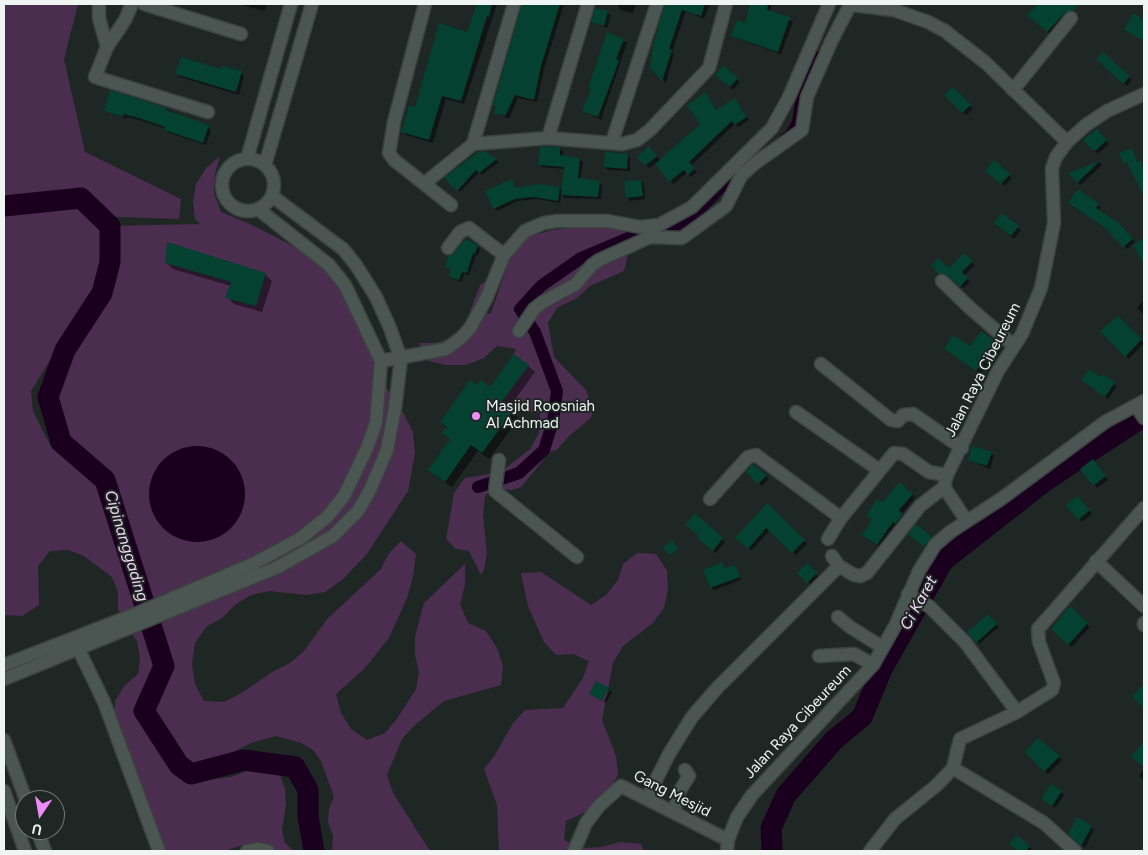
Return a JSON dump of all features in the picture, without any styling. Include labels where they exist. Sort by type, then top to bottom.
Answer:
[{"type":"street","points":[[99,4],[100,18],[107,47]]},
{"type":"street","points":[[132,4],[125,20],[107,47],[96,77],[208,112]]},
{"type":"street","points":[[144,4],[241,34]]},
{"type":"street","points":[[247,159],[291,4]]},
{"type":"street","points":[[265,165],[312,4]]},
{"type":"street","points":[[424,4],[389,143],[389,152],[394,160],[425,182],[452,205]]},
{"type":"street","points":[[473,144],[514,4]]},
{"type":"street","points":[[548,138],[588,4]]},
{"type":"street","points":[[612,142],[657,4]]},
{"type":"street","points":[[425,182],[473,144],[548,138],[622,144],[637,140],[650,130],[709,68],[726,4]]},
{"type":"street","points":[[381,362],[446,349],[461,338],[470,328],[486,299],[504,255],[525,231],[544,223],[608,221],[640,228],[659,226],[692,207],[772,128],[789,97],[829,4]]},
{"type":"street","points":[[522,327],[534,309],[576,284],[592,265],[612,253],[650,237],[682,238],[691,234],[726,206],[741,176],[754,164],[802,130],[807,97],[831,42],[849,7],[852,5],[894,10],[928,22],[945,32],[986,62],[1067,142]]},
{"type":"street","points":[[1013,90],[1071,18]]},
{"type":"street","name":"Jalan Raya Cibeureum","points":[[945,481],[998,371],[1022,334],[1041,288],[1054,223],[1052,168],[1056,157],[1067,142],[1086,125],[1107,111],[1144,94]]},
{"type":"street","points":[[247,159],[265,165],[273,177],[272,196],[258,210],[250,211],[234,207],[223,194],[222,178],[226,170],[232,164],[247,159]]},
{"type":"street","points":[[161,609],[278,568],[332,536],[358,511],[381,469],[387,450],[396,408],[401,359],[380,306],[356,265],[343,249],[272,196]]},
{"type":"street","points":[[4,679],[78,648],[269,556],[301,538],[327,517],[344,496],[367,448],[376,423],[381,362],[345,285],[315,252],[258,210]]},
{"type":"street","points":[[448,248],[460,232],[468,228],[504,255]]},
{"type":"street","points":[[942,281],[1014,346]]},
{"type":"street","points":[[821,364],[891,420],[898,421],[904,415],[913,414],[962,448]]},
{"type":"street","name":"Jalan Raya Cibeureum","points":[[728,846],[737,817],[752,795],[873,665],[913,597],[919,571],[935,545],[966,520],[1001,499],[1105,422],[1142,410]]},
{"type":"street","points":[[796,412],[879,470]]},
{"type":"street","points":[[828,539],[841,518],[890,456],[899,452],[945,481],[966,520]]},
{"type":"street","points":[[710,499],[748,457],[753,454],[760,456],[841,518]]},
{"type":"street","points":[[499,460],[495,491],[577,557]]},
{"type":"street","points":[[647,798],[669,754],[692,717],[835,561],[854,575],[867,574],[920,506],[945,481]]},
{"type":"street","points":[[870,851],[895,818],[937,785],[953,768],[958,743],[962,737],[1018,712],[1053,688],[1053,680],[1039,642],[1038,629],[1144,508]]},
{"type":"street","points":[[1096,561],[1144,606]]},
{"type":"street","points":[[913,597],[930,607],[965,642],[1018,712]]},
{"type":"street","points":[[838,617],[850,628],[882,647]]},
{"type":"street","points":[[4,664],[135,620]]},
{"type":"street","points":[[78,648],[104,702],[159,851]]},
{"type":"street","points":[[819,656],[854,654],[873,665]]},
{"type":"street","points":[[4,740],[22,790]]},
{"type":"street","points":[[953,768],[1044,823],[1075,851]]},
{"type":"street","points":[[674,812],[679,792],[689,776],[685,770]]},
{"type":"street","name":"Gang Mesjid","points":[[574,851],[586,823],[618,787],[623,786],[674,812],[728,846]]},
{"type":"street","points":[[4,791],[25,851]]},
{"type":"street","points":[[248,851],[260,849],[268,851]]},
{"type":"shaded area","points":[[4,4],[78,4],[64,59],[85,152],[181,199],[179,219],[90,216],[107,242],[110,226],[200,224],[195,219],[193,201],[196,184],[206,168],[220,156],[215,174],[214,193],[221,212],[250,224],[303,251],[326,272],[340,289],[392,399],[404,414],[413,432],[415,453],[408,491],[367,554],[342,580],[325,592],[307,595],[270,591],[251,595],[235,605],[222,618],[206,627],[195,643],[192,664],[195,684],[204,701],[224,702],[290,663],[304,651],[327,619],[381,569],[389,553],[401,541],[416,554],[413,577],[407,598],[389,638],[365,668],[336,694],[341,713],[351,729],[367,740],[385,733],[396,720],[416,689],[419,672],[415,655],[415,637],[424,603],[465,564],[465,585],[460,604],[468,623],[486,631],[497,648],[503,666],[501,685],[444,701],[415,725],[402,739],[387,775],[393,793],[430,851],[332,851],[333,836],[328,822],[329,809],[334,797],[321,761],[313,750],[301,743],[276,736],[251,743],[215,761],[203,761],[202,774],[215,779],[231,777],[255,768],[269,768],[280,775],[285,789],[286,804],[282,830],[285,843],[294,851],[271,851],[260,844],[248,843],[225,851],[165,851],[134,763],[115,721],[115,701],[124,686],[138,674],[140,658],[137,641],[125,625],[118,609],[118,592],[112,577],[84,556],[68,550],[50,551],[38,566],[39,605],[22,616],[4,615]],"holes":[[[97,301],[54,381],[68,448],[89,478],[51,447],[33,411],[31,391],[60,344]]]},
{"type":"shaded area","points":[[590,226],[625,229],[632,238],[624,271],[590,286],[577,298],[557,308],[548,323],[554,357],[586,390],[593,409],[591,418],[569,436],[557,450],[550,452],[521,487],[512,490],[492,489],[485,496],[483,516],[487,553],[484,570],[481,575],[469,551],[456,549],[446,539],[454,493],[465,478],[501,472],[530,449],[539,433],[540,413],[522,411],[504,402],[499,384],[516,349],[497,346],[484,358],[466,365],[447,365],[428,361],[419,343],[436,343],[453,337],[466,322],[480,285],[488,280],[486,311],[488,314],[491,313],[511,255],[524,238],[552,230]]},
{"type":"shaded area","points":[[197,446],[215,450],[231,460],[241,476],[245,494],[241,512],[231,528],[215,538],[197,542],[179,538],[163,528],[153,512],[149,494],[153,476],[163,460],[179,450]]},
{"type":"shaded area","points":[[637,553],[656,554],[667,571],[668,590],[664,608],[653,623],[623,646],[613,663],[602,720],[616,756],[618,775],[599,806],[566,821],[564,840],[582,848],[601,847],[620,842],[641,844],[644,851],[499,851],[497,805],[484,769],[495,755],[513,723],[525,710],[563,708],[583,678],[589,661],[573,654],[556,655],[544,642],[528,606],[521,573],[541,572],[591,605],[606,595],[618,580],[623,564]]},
{"type":"building","points":[[477,4],[492,4],[461,101],[442,96],[429,140],[401,132],[409,105],[415,107],[439,23],[467,32]]},
{"type":"building","points":[[522,4],[560,4],[541,66],[534,100],[515,95],[505,116],[494,113],[496,106],[493,105]]},
{"type":"building","points":[[665,4],[705,4],[701,16],[682,10],[669,49],[672,50],[662,81],[650,68],[653,45]]},
{"type":"building","points":[[750,4],[768,4],[767,10],[790,17],[778,52],[731,36],[737,20],[745,23]]},
{"type":"building","points":[[1037,4],[1079,4],[1074,10],[1065,13],[1047,32],[1027,15]]},
{"type":"building","points":[[595,8],[608,11],[604,26],[591,22]]},
{"type":"building","points":[[1133,13],[1144,20],[1144,41],[1124,30]]},
{"type":"building","points":[[607,32],[624,39],[616,59],[619,61],[598,117],[582,111],[591,89],[588,88]]},
{"type":"building","points":[[1103,52],[1130,76],[1123,84],[1096,59]]},
{"type":"building","points":[[181,57],[221,69],[222,66],[242,71],[236,92],[175,74]]},
{"type":"building","points":[[723,65],[738,78],[730,87],[715,75]]},
{"type":"building","points":[[953,87],[971,105],[962,113],[944,95]]},
{"type":"building","points":[[110,90],[167,108],[166,110],[209,125],[203,143],[164,130],[165,127],[142,119],[124,114],[123,117],[104,111]]},
{"type":"building","points":[[706,92],[716,110],[735,98],[747,117],[734,125],[732,121],[689,162],[695,168],[688,175],[684,170],[669,182],[655,164],[700,124],[687,105]]},
{"type":"building","points":[[1097,129],[1107,140],[1096,150],[1092,150],[1083,140]]},
{"type":"building","points":[[649,146],[657,156],[645,166],[637,157]]},
{"type":"building","points":[[540,147],[560,147],[560,155],[580,158],[578,178],[600,181],[598,197],[561,195],[564,167],[538,165]]},
{"type":"building","points":[[1132,148],[1137,162],[1140,160],[1144,169],[1144,196],[1127,163],[1124,164],[1119,153]]},
{"type":"building","points":[[484,151],[497,159],[479,173],[476,170],[457,191],[444,178],[478,152]]},
{"type":"building","points":[[605,152],[628,154],[627,169],[604,167]]},
{"type":"building","points":[[994,160],[1010,174],[1001,184],[985,171]]},
{"type":"building","points":[[1100,161],[1077,183],[1068,173]]},
{"type":"building","points":[[512,179],[515,188],[539,184],[560,187],[558,201],[533,197],[515,199],[493,209],[485,191]]},
{"type":"building","points":[[641,180],[643,196],[626,198],[624,181]]},
{"type":"building","points":[[1078,189],[1099,204],[1096,208],[1119,223],[1133,239],[1123,247],[1104,227],[1068,203]]},
{"type":"building","points":[[1002,213],[1019,226],[1011,236],[994,223]]},
{"type":"building","points":[[1144,238],[1144,263],[1133,245]]},
{"type":"building","points":[[465,239],[478,245],[475,254],[473,253],[467,273],[462,272],[459,280],[449,277],[451,269],[445,267],[448,256],[454,253]]},
{"type":"building","points":[[167,242],[266,273],[256,306],[225,298],[231,282],[165,263]]},
{"type":"building","points":[[964,253],[973,261],[962,272],[968,278],[960,287],[947,275],[939,274],[931,266],[938,258],[949,268]]},
{"type":"building","points":[[1118,316],[1142,339],[1125,357],[1100,331]]},
{"type":"building","points":[[981,331],[999,344],[976,371],[944,349],[953,335],[970,346]]},
{"type":"building","name":"Masjid Roosniah Al Achmad","points":[[514,354],[529,365],[501,403],[513,411],[482,453],[471,445],[445,482],[428,470],[450,439],[442,433],[447,427],[440,422],[470,380],[477,385],[481,380],[490,387]]},
{"type":"building","points":[[1089,369],[1101,377],[1103,374],[1115,382],[1105,397],[1081,380]]},
{"type":"building","points":[[972,446],[992,452],[987,466],[968,460]]},
{"type":"building","points":[[1093,459],[1106,476],[1093,486],[1080,469]]},
{"type":"building","points":[[752,464],[767,475],[758,484],[746,472]]},
{"type":"building","points":[[899,482],[913,494],[899,510],[903,514],[895,524],[893,522],[877,545],[862,535],[872,519],[866,516],[877,499],[883,502]]},
{"type":"building","points":[[1077,496],[1090,510],[1078,520],[1066,505]]},
{"type":"building","points":[[767,503],[805,540],[792,553],[766,528],[748,549],[735,538]]},
{"type":"building","points":[[695,513],[723,538],[713,551],[685,525]]},
{"type":"building","points":[[916,524],[932,537],[924,547],[908,534]]},
{"type":"building","points":[[672,540],[678,549],[669,555],[663,547]]},
{"type":"building","points":[[722,562],[725,568],[735,565],[740,577],[710,588],[703,570]]},
{"type":"building","points":[[807,563],[817,573],[807,583],[797,573]]},
{"type":"building","points":[[1070,606],[1088,623],[1068,645],[1051,629]]},
{"type":"building","points":[[988,614],[997,624],[976,643],[967,632]]},
{"type":"building","points":[[596,681],[609,688],[602,701],[589,694]]},
{"type":"building","points":[[1144,684],[1144,708],[1132,697]]},
{"type":"building","points":[[1038,738],[1060,756],[1044,772],[1025,752]]},
{"type":"building","points":[[1144,741],[1144,767],[1131,757]]},
{"type":"building","points":[[1051,784],[1062,791],[1052,806],[1041,799]]},
{"type":"building","points":[[1077,817],[1092,826],[1081,846],[1068,834]]},
{"type":"building","points":[[1017,835],[1030,846],[1026,851],[1018,851],[1009,844]]},
{"type":"waterway","points":[[785,139],[791,135],[798,122],[803,89],[818,57]]},
{"type":"waterway","points":[[478,487],[519,473],[544,450],[553,421],[557,391],[535,332],[520,309],[541,286],[581,258],[640,233],[672,227],[692,217],[739,168]]},
{"type":"waterway","name":"Cipinanggading","points":[[4,206],[81,198],[110,226],[110,262],[102,293],[65,350],[48,397],[61,442],[105,480],[164,666],[144,711],[179,765],[191,774],[244,760],[295,767],[308,790],[308,816],[314,851]]},
{"type":"waterway","name":"Ci Karet","points":[[772,851],[771,828],[786,795],[834,740],[862,717],[883,667],[943,561],[1045,481],[1144,416]]},
{"type":"place","name":"Masjid Roosniah Al Achmad","points":[[476,416]]}]
